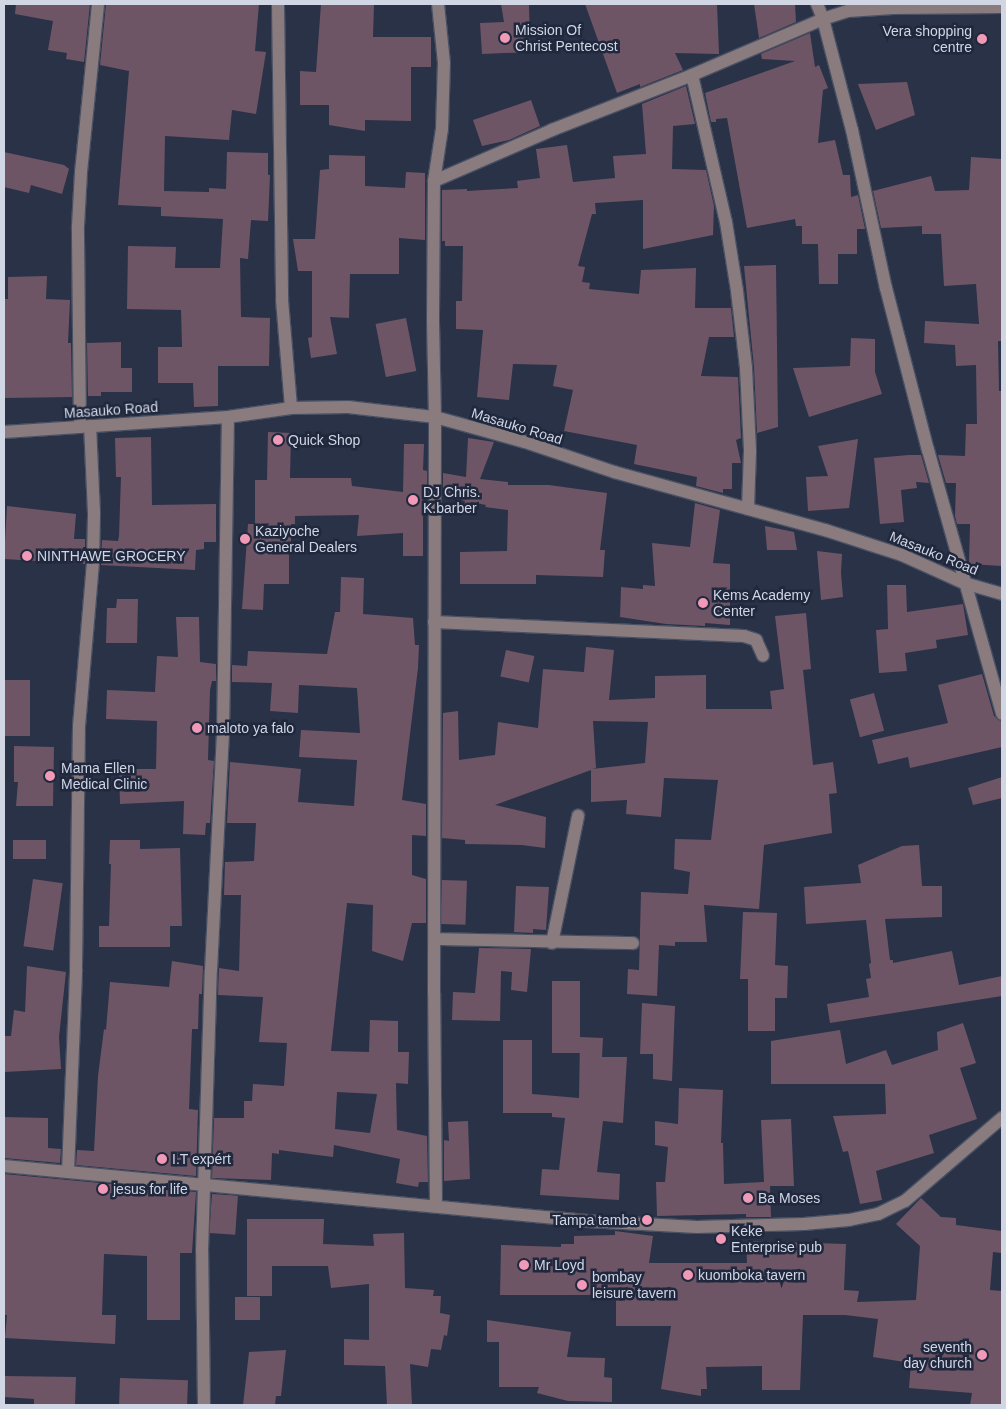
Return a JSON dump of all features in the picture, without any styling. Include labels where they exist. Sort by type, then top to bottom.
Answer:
[{"type":"street","points":[[68,1172],[76,959],[80,726],[91,590],[94,514],[85,427],[78,226],[81,172],[98,4]]},
{"type":"street","points":[[278,4],[282,300],[291,408]]},
{"type":"street","points":[[436,1206],[435,417],[432,320],[434,181],[442,129],[444,63],[438,4]]},
{"type":"street","points":[[817,4],[823,19],[852,130],[886,288],[964,583],[1002,714]]},
{"type":"street","points":[[434,181],[552,130],[692,75],[823,19],[848,11],[893,8],[1002,7]]},
{"type":"street","points":[[692,75],[726,222],[737,291],[746,368],[750,451],[748,509]]},
{"type":"street","name":"Masauko Road","points":[[4,432],[228,417],[291,408],[348,407],[435,417],[525,442],[614,472],[748,509],[902,555],[964,583],[1002,594]]},
{"type":"street","points":[[204,1405],[202,1251],[206,1185],[211,970],[223,734],[228,417]]},
{"type":"street","points":[[434,622],[744,636],[756,640],[763,656]]},
{"type":"street","points":[[552,942],[578,816]]},
{"type":"street","points":[[435,939],[633,943]]},
{"type":"street","points":[[4,1166],[587,1221],[698,1227],[804,1224],[849,1220],[878,1214],[905,1201],[1002,1118]]},
{"type":"building","points":[[16,4],[90,4],[84,62],[66,59],[67,53],[48,50],[53,21],[15,14]]},
{"type":"building","points":[[106,4],[259,4],[255,51],[266,52],[256,114],[232,110],[229,140],[165,136],[164,191],[209,192],[209,188],[226,189],[227,152],[268,153],[268,175],[270,175],[268,221],[251,220],[248,259],[240,258],[241,317],[270,318],[269,366],[218,366],[218,406],[194,407],[193,383],[158,383],[158,347],[182,347],[181,310],[127,309],[128,246],[176,247],[175,268],[220,268],[223,219],[161,216],[161,207],[118,205],[129,71],[100,65]]},
{"type":"building","points":[[321,4],[374,4],[373,37],[431,37],[431,67],[411,67],[411,121],[365,120],[365,131],[329,125],[329,105],[300,105],[300,71],[316,72]]},
{"type":"building","name":"Mission Of Christ Pentecost","points":[[501,4],[529,4],[530,52],[482,54],[480,23],[504,22]]},
{"type":"building","points":[[585,4],[717,4],[719,54],[675,53],[683,70],[640,87],[640,84],[617,93]]},
{"type":"building","points":[[754,4],[795,4],[796,22],[759,38]]},
{"type":"building","points":[[810,33],[815,67],[819,65],[828,88],[823,90],[818,143],[835,140],[843,175],[850,175],[851,197],[858,195],[865,229],[857,229],[857,254],[838,254],[838,284],[819,284],[818,244],[802,244],[802,226],[796,226],[795,219],[747,228],[727,118],[716,119],[716,122],[711,122],[705,93],[795,61],[762,59],[761,54]]},
{"type":"building","points":[[907,82],[915,115],[876,130],[858,84]]},
{"type":"building","points":[[686,86],[695,124],[673,126],[672,169],[706,170],[714,206],[713,235],[643,249],[643,200],[595,203],[596,214],[592,214],[578,266],[585,267],[582,282],[590,283],[589,289],[639,294],[641,270],[696,268],[695,308],[731,308],[734,337],[709,337],[701,376],[738,377],[741,438],[736,440],[741,463],[732,463],[732,489],[723,489],[723,493],[696,486],[697,477],[634,464],[637,445],[564,431],[573,390],[553,386],[557,365],[513,364],[509,400],[477,397],[483,330],[456,329],[456,301],[462,301],[463,246],[445,246],[445,241],[442,241],[442,190],[467,189],[467,191],[518,188],[517,181],[540,178],[536,149],[567,145],[573,182],[615,178],[613,156],[646,154],[642,104]]},
{"type":"building","points":[[531,100],[540,126],[509,140],[482,146],[473,120]]},
{"type":"building","points":[[4,152],[64,165],[69,169],[62,194],[31,185],[29,193],[4,187]]},
{"type":"building","points":[[329,155],[365,156],[365,186],[405,188],[406,172],[425,173],[425,240],[399,238],[399,274],[350,274],[349,318],[330,317],[337,354],[311,358],[308,338],[312,337],[312,271],[298,271],[293,239],[315,239],[320,170],[329,169]]},
{"type":"building","points":[[971,157],[1002,159],[1002,341],[998,341],[999,391],[1002,391],[1002,566],[969,564],[970,524],[957,524],[955,516],[956,483],[946,483],[938,455],[965,456],[966,424],[977,424],[976,365],[956,366],[955,345],[924,343],[925,321],[979,324],[976,284],[944,286],[941,234],[922,234],[922,226],[881,228],[873,191],[931,176],[935,191],[969,190]]},
{"type":"building","points":[[776,265],[778,427],[757,433],[754,367],[744,266]]},
{"type":"building","points":[[47,276],[46,299],[70,300],[68,343],[71,343],[72,397],[4,398],[4,299],[8,299],[8,277]]},
{"type":"building","points":[[406,318],[416,371],[386,377],[376,324]]},
{"type":"building","points":[[851,338],[875,339],[875,372],[882,394],[809,417],[793,368],[850,366]]},
{"type":"building","points":[[121,342],[121,368],[132,368],[132,392],[101,392],[101,396],[88,396],[87,343]]},
{"type":"building","points":[[268,432],[291,433],[290,478],[351,478],[352,486],[403,492],[404,444],[424,444],[423,470],[427,471],[427,493],[423,492],[423,556],[403,556],[403,533],[357,536],[359,515],[295,516],[295,524],[291,524],[291,542],[289,542],[289,584],[264,584],[263,610],[242,609],[248,524],[255,524],[255,480],[267,480]]},
{"type":"building","points":[[151,437],[152,505],[216,504],[216,542],[204,542],[204,549],[196,550],[195,570],[101,565],[102,540],[118,541],[119,536],[121,477],[116,477],[115,438]]},
{"type":"building","points":[[468,438],[494,442],[480,479],[508,482],[508,485],[549,485],[607,493],[600,550],[605,550],[603,577],[536,575],[536,584],[460,584],[460,552],[507,551],[508,510],[485,507],[486,505],[471,502],[468,509],[464,508],[465,501],[443,496],[443,473],[466,477]]},
{"type":"building","points":[[858,439],[849,508],[808,511],[806,477],[828,476],[818,446]]},
{"type":"building","points":[[921,455],[929,483],[916,482],[917,488],[901,490],[904,522],[880,524],[874,458]]},
{"type":"building","points":[[695,503],[720,510],[713,563],[730,564],[730,625],[705,623],[705,626],[666,624],[620,617],[621,587],[643,589],[643,585],[655,586],[652,543],[690,547]]},
{"type":"building","points":[[7,506],[76,514],[74,539],[85,539],[85,564],[4,559]]},
{"type":"building","points":[[765,526],[794,532],[797,550],[767,550]]},
{"type":"building","points":[[817,551],[842,554],[843,597],[821,600]]},
{"type":"building","points":[[341,577],[364,578],[363,614],[413,618],[415,645],[419,645],[418,668],[402,800],[426,804],[426,836],[412,835],[412,875],[426,879],[426,923],[412,923],[403,961],[372,951],[373,905],[347,903],[331,1051],[369,1052],[370,1020],[398,1021],[398,1052],[409,1052],[408,1084],[396,1083],[397,1130],[427,1136],[428,1182],[419,1182],[418,1187],[396,1183],[400,1159],[334,1145],[333,1157],[279,1150],[279,1154],[272,1153],[271,1180],[212,1178],[214,1118],[244,1118],[244,1101],[252,1101],[253,1084],[284,1086],[287,1043],[259,1042],[263,997],[218,995],[219,968],[239,971],[241,895],[224,895],[225,862],[254,861],[256,823],[227,823],[230,762],[301,769],[298,802],[354,806],[357,760],[299,757],[301,730],[360,733],[357,688],[299,685],[298,713],[270,711],[272,683],[232,682],[232,665],[247,666],[248,651],[327,654],[335,612],[340,612]],"holes":[[[337,1092],[377,1094],[370,1133],[335,1129]]]},
{"type":"building","points":[[887,585],[906,585],[907,612],[963,604],[968,635],[936,640],[937,648],[905,653],[907,671],[879,673],[876,630],[888,629]]},
{"type":"building","points":[[117,599],[138,599],[137,643],[106,643],[107,608],[116,608]]},
{"type":"building","points":[[806,613],[811,669],[803,670],[813,765],[833,762],[837,793],[829,794],[832,833],[764,845],[759,909],[704,905],[707,942],[675,942],[675,946],[659,945],[657,996],[627,994],[628,969],[639,970],[641,892],[688,894],[690,872],[674,869],[675,839],[711,840],[718,780],[664,778],[661,817],[626,814],[627,800],[591,802],[591,770],[495,805],[546,817],[545,848],[522,845],[465,844],[465,840],[442,838],[443,713],[458,711],[459,760],[495,755],[498,722],[538,728],[543,669],[584,672],[586,647],[614,650],[609,700],[655,698],[655,676],[706,675],[706,709],[772,709],[770,691],[784,689],[775,616]],"holes":[[[593,721],[648,722],[645,763],[592,769],[596,768]]]},
{"type":"building","points":[[176,617],[199,617],[200,662],[216,664],[216,681],[212,681],[210,690],[208,760],[214,761],[210,823],[206,823],[205,835],[183,834],[184,801],[120,804],[119,769],[156,769],[157,721],[106,719],[107,690],[155,692],[157,656],[178,657]]},
{"type":"building","points":[[506,650],[534,656],[529,682],[500,676]]},
{"type":"building","points":[[982,674],[994,716],[1002,722],[1002,747],[910,768],[908,757],[878,764],[872,740],[948,723],[938,685]]},
{"type":"building","points":[[4,680],[30,680],[30,736],[4,736]]},
{"type":"building","points":[[874,693],[884,731],[860,737],[850,699]]},
{"type":"building","name":"Mama Ellen Medical Clinic","points":[[14,746],[54,747],[53,806],[16,806],[18,782],[14,782]]},
{"type":"building","points":[[1002,777],[1002,798],[973,805],[968,788]]},
{"type":"building","points":[[13,840],[46,840],[46,859],[13,859]]},
{"type":"building","points":[[110,840],[140,840],[140,849],[180,848],[182,926],[170,926],[170,947],[99,947],[99,926],[109,926]]},
{"type":"building","points":[[919,845],[922,886],[942,886],[942,917],[885,919],[890,960],[893,960],[893,963],[952,951],[959,985],[1002,976],[1002,996],[830,1023],[827,1004],[869,997],[866,979],[871,978],[869,964],[871,963],[866,920],[806,924],[804,887],[861,883],[858,865],[902,846]]},
{"type":"building","points":[[33,879],[63,883],[53,951],[24,946]]},
{"type":"building","points":[[442,880],[467,881],[465,925],[440,924]]},
{"type":"building","points":[[516,886],[549,887],[546,930],[533,929],[533,933],[514,932]]},
{"type":"building","points":[[743,912],[777,913],[775,965],[788,966],[787,998],[775,998],[775,1031],[748,1031],[748,979],[740,979]]},
{"type":"building","points":[[479,948],[531,949],[527,992],[511,990],[512,972],[501,971],[500,1021],[452,1020],[453,992],[475,993]]},
{"type":"building","points":[[172,961],[203,966],[202,994],[199,994],[198,1029],[192,1029],[189,1109],[198,1110],[196,1176],[76,1165],[77,1150],[94,1151],[98,1076],[104,1029],[106,1030],[110,982],[169,987]]},
{"type":"building","points":[[27,966],[66,972],[59,1037],[61,1069],[4,1072],[4,1036],[11,1036],[14,1010],[25,1012]]},
{"type":"building","points":[[552,981],[580,981],[580,1053],[552,1053]]},
{"type":"building","points":[[642,1003],[675,1006],[672,1081],[653,1079],[653,1054],[640,1054]]},
{"type":"building","points":[[963,1023],[976,1063],[960,1068],[977,1119],[929,1135],[934,1153],[876,1171],[882,1200],[860,1204],[848,1151],[843,1152],[833,1116],[886,1114],[885,1084],[771,1084],[771,1041],[840,1030],[846,1064],[886,1050],[892,1065],[938,1050],[937,1032]]},
{"type":"building","points":[[580,1037],[603,1038],[602,1057],[627,1057],[623,1123],[603,1121],[597,1172],[620,1174],[619,1200],[540,1195],[542,1169],[559,1170],[565,1118],[552,1117],[552,1113],[503,1113],[503,1040],[532,1040],[532,1094],[579,1098]]},
{"type":"building","points":[[679,1088],[723,1090],[721,1143],[723,1143],[724,1184],[764,1182],[761,1120],[791,1119],[794,1186],[770,1186],[771,1217],[746,1217],[746,1214],[657,1216],[656,1182],[665,1182],[668,1147],[655,1145],[655,1121],[678,1124]]},
{"type":"building","points":[[4,1117],[48,1118],[48,1148],[61,1149],[60,1163],[4,1158]]},
{"type":"building","points":[[468,1121],[470,1179],[444,1181],[444,1140],[449,1141],[448,1122]]},
{"type":"building","points":[[4,1174],[196,1192],[192,1253],[180,1253],[180,1320],[147,1320],[147,1256],[104,1254],[102,1315],[116,1315],[115,1344],[5,1338],[7,1315],[4,1315]]},
{"type":"building","points":[[212,1194],[238,1196],[235,1235],[209,1233]]},
{"type":"building","points":[[921,1198],[941,1217],[956,1218],[956,1225],[1002,1231],[1002,1253],[993,1252],[990,1290],[1002,1291],[1002,1405],[970,1405],[972,1393],[909,1388],[911,1363],[873,1357],[878,1319],[845,1315],[803,1315],[800,1390],[762,1390],[762,1366],[706,1367],[707,1389],[701,1389],[701,1396],[661,1389],[671,1326],[616,1326],[616,1295],[500,1295],[501,1245],[561,1247],[561,1244],[574,1244],[574,1236],[615,1235],[615,1231],[653,1236],[649,1263],[747,1263],[746,1241],[846,1244],[844,1290],[859,1291],[857,1302],[916,1300],[920,1246],[896,1224]]},
{"type":"building","points":[[247,1219],[324,1219],[323,1244],[374,1246],[373,1234],[404,1233],[405,1288],[434,1290],[433,1296],[441,1296],[440,1313],[450,1315],[447,1336],[444,1335],[441,1350],[431,1349],[428,1367],[410,1364],[412,1405],[387,1405],[385,1366],[344,1365],[344,1339],[369,1340],[369,1284],[331,1288],[328,1266],[272,1266],[272,1296],[247,1296]]},
{"type":"building","points":[[235,1297],[260,1297],[260,1320],[235,1320]]},
{"type":"building","points":[[487,1320],[571,1332],[567,1357],[605,1358],[604,1377],[612,1378],[612,1402],[568,1401],[537,1393],[539,1387],[499,1387],[499,1342],[487,1342]]},
{"type":"building","points":[[286,1350],[281,1396],[276,1396],[275,1405],[243,1405],[249,1352]]},
{"type":"building","points":[[4,1376],[76,1377],[75,1405],[34,1405],[34,1399],[4,1397]]},
{"type":"building","points":[[120,1378],[188,1380],[187,1405],[119,1405]]},
{"type":"place","name":"Mission Of Christ Pentecost","points":[[505,38]]},
{"type":"place","name":"Vera shopping centre","points":[[982,39]]},
{"type":"place","name":"Quick Shop","points":[[278,440]]},
{"type":"place","name":"DJ Chris. K.barber","points":[[413,500]]},
{"type":"place","name":"Kaziyoche General Dealers","points":[[245,539]]},
{"type":"place","name":"NINTHAWE GROCERY","points":[[27,556]]},
{"type":"place","name":"Kems Academy Center","points":[[703,603]]},
{"type":"place","name":"maloto ya falo","points":[[197,728]]},
{"type":"place","name":"Mama Ellen Medical Clinic","points":[[50,776]]},
{"type":"place","name":"I.T expért","points":[[162,1159]]},
{"type":"place","name":"jesus for life","points":[[103,1189]]},
{"type":"place","name":"Ba Moses","points":[[748,1198]]},
{"type":"place","name":"Tampa tamba","points":[[647,1220]]},
{"type":"place","name":"Keke Enterprise pub","points":[[721,1239]]},
{"type":"place","name":"Mr Loyd","points":[[524,1265]]},
{"type":"place","name":"kuomboka tavern","points":[[688,1275]]},
{"type":"place","name":"bombay leisure tavern","points":[[582,1285]]},
{"type":"place","name":"seventh day church","points":[[982,1355]]}]
